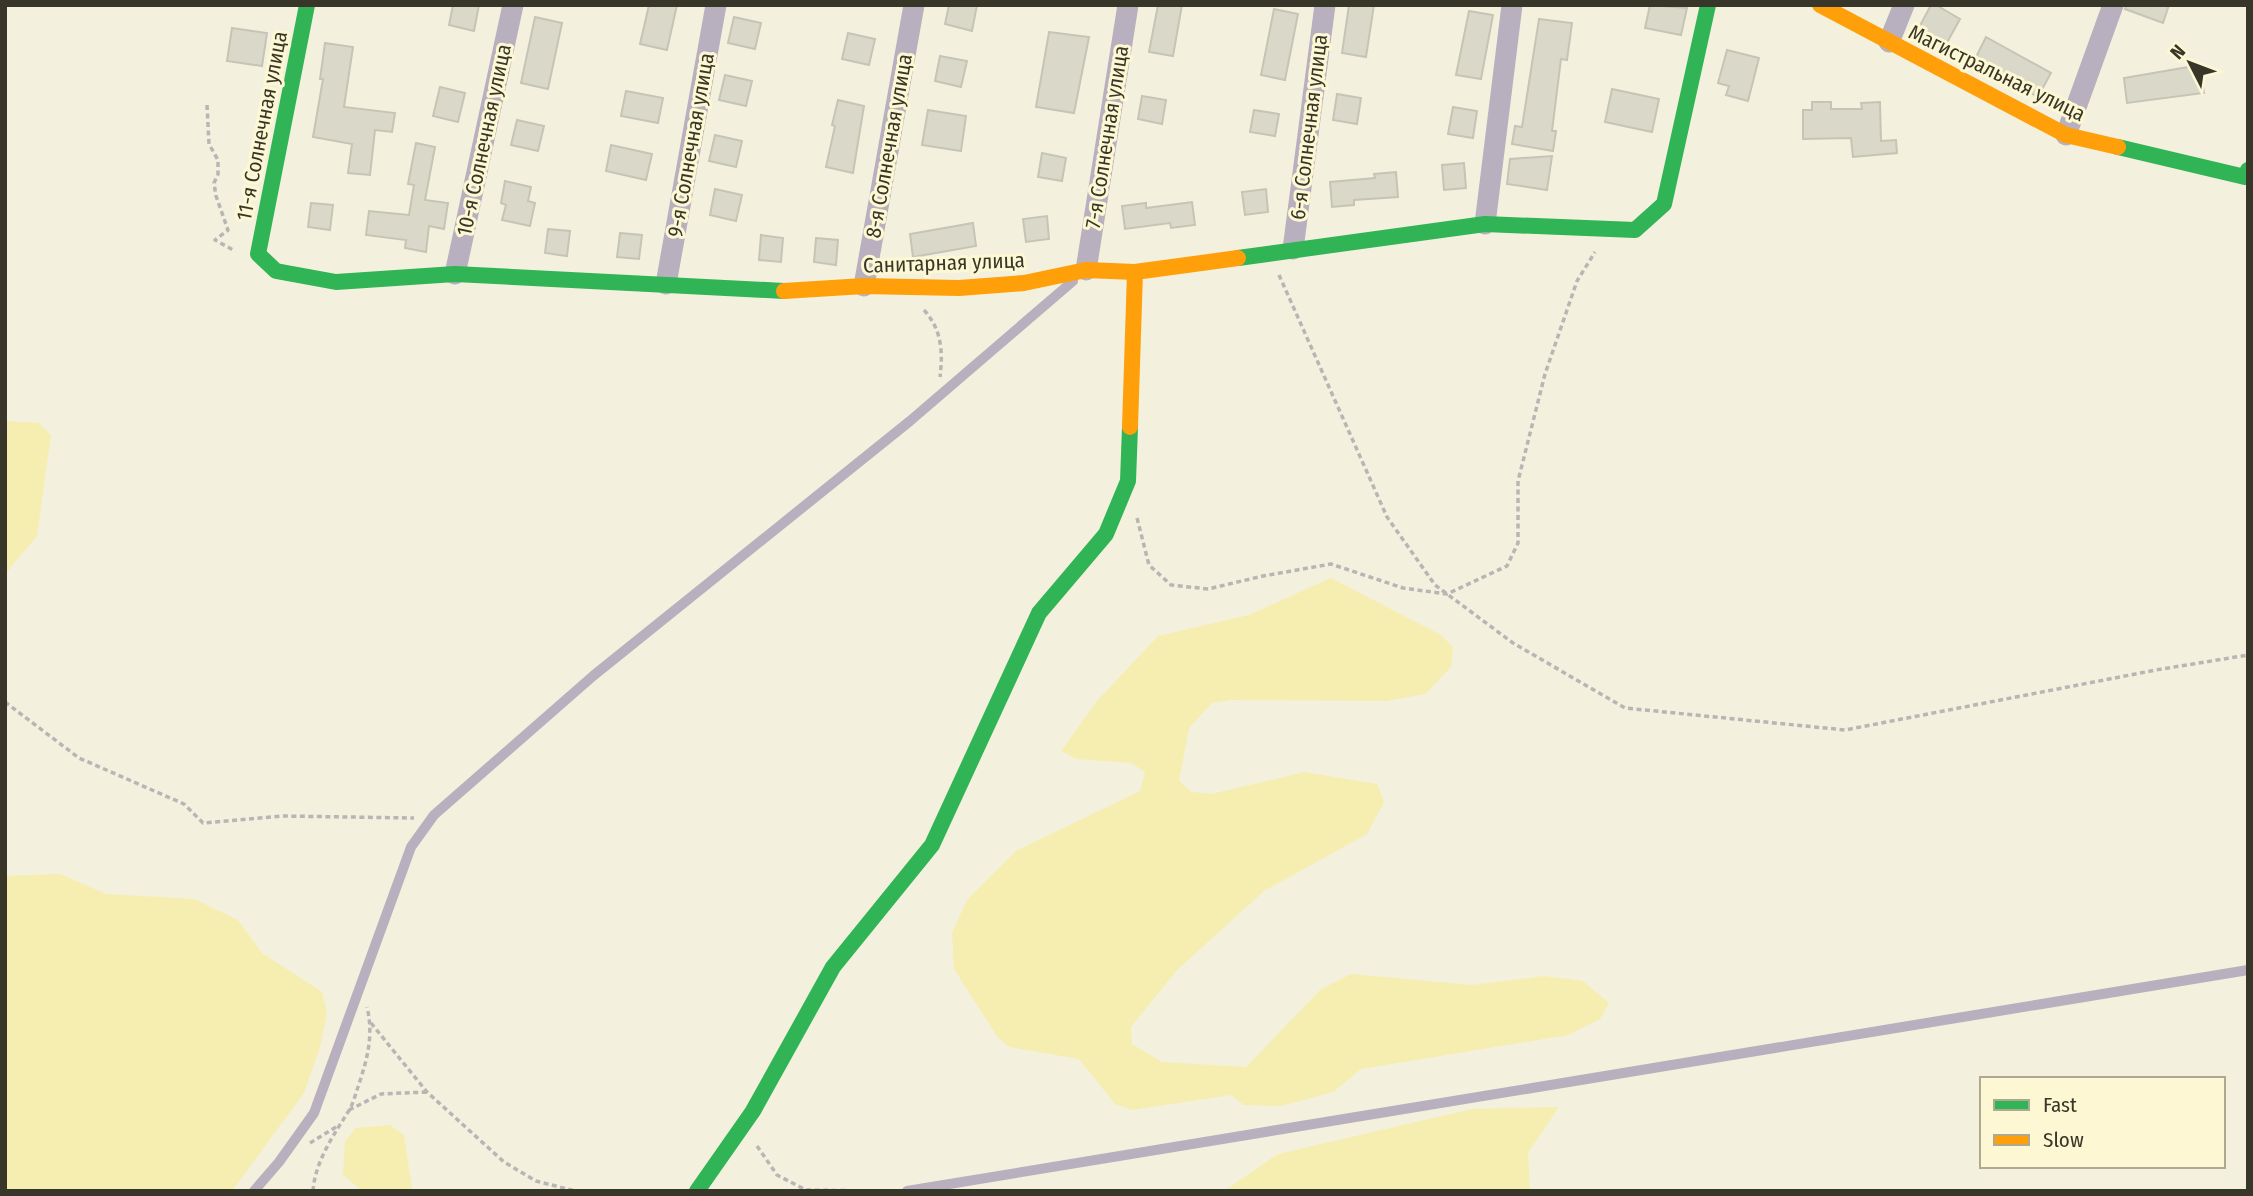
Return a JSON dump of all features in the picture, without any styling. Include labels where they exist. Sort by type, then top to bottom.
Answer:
[{"type":"street","name":"11-я Солнечная улица","points":[[258,254],[307,5]]},
{"type":"street","name":"10-я Солнечная улица","points":[[455,274],[513,5]]},
{"type":"street","name":"9-я Солнечная улица","points":[[666,284],[716,5]]},
{"type":"street","name":"8-я Солнечная улица","points":[[864,286],[914,5]]},
{"type":"street","name":"7-я Солнечная улица","points":[[1086,270],[1128,5]]},
{"type":"street","name":"6-я Солнечная улица","points":[[1283,251],[1325,5]]},
{"type":"street","points":[[1485,224],[1512,5]]},
{"type":"street","name":"Санитарная улица","points":[[258,254],[276,271],[336,282],[455,274],[770,292],[864,286],[959,288],[1024,283],[1086,270],[1135,272],[1485,224],[1634,230],[1664,204],[1708,5]]},
{"type":"street","name":"Магистральная улица","points":[[1820,5],[2066,135],[2246,173]]},
{"type":"street","points":[[1888,42],[1904,5]]},
{"type":"street","points":[[2066,135],[2113,5]]},
{"type":"street","points":[[697,1191],[753,1111],[833,967],[932,845],[1039,613],[1106,534],[1128,481],[1135,272]]},
{"type":"lane","points":[[254,1191],[314,1113],[411,847],[434,815],[593,676],[910,421],[1086,270]]},
{"type":"lane","points":[[907,1191],[2248,970]]},
{"type":"path","points":[[207,106],[209,144],[218,160],[218,174],[214,183],[216,196],[228,230],[215,240],[234,251],[258,254]]},
{"type":"path","points":[[1137,517],[1149,565],[1171,585],[1208,589],[1331,564],[1404,588],[1447,594],[1507,566],[1518,543],[1518,481],[1545,374],[1577,281],[1608,229]]},
{"type":"path","points":[[1283,251],[1279,277],[1387,517],[1435,584],[1513,643],[1625,708],[1845,730],[2248,655]]},
{"type":"path","points":[[920,305],[933,319],[941,344],[941,376],[938,386]]},
{"type":"path","points":[[5,702],[79,758],[184,804],[203,823],[282,816],[407,819],[434,815]]},
{"type":"path","points":[[313,1191],[314,1176],[338,1126],[349,1110],[368,1055],[371,1023],[360,982]]},
{"type":"path","points":[[371,1023],[427,1092],[505,1162],[536,1181],[575,1191]]},
{"type":"path","points":[[349,1110],[381,1094],[427,1092]]},
{"type":"path","points":[[756,1145],[777,1175],[806,1190],[869,1191]]},
{"type":"shaded area","points":[[5,421],[39,423],[51,435],[37,536],[5,574]]},
{"type":"shaded area","points":[[1331,578],[1441,635],[1453,647],[1451,667],[1425,694],[1386,701],[1230,700],[1212,703],[1189,728],[1179,781],[1192,792],[1211,794],[1305,772],[1377,784],[1384,802],[1367,834],[1264,891],[1177,970],[1131,1027],[1132,1044],[1162,1062],[1246,1067],[1321,989],[1351,974],[1472,985],[1545,976],[1583,981],[1609,1003],[1600,1019],[1568,1035],[1361,1069],[1333,1092],[1281,1106],[1244,1105],[1231,1095],[1132,1110],[1115,1104],[1079,1059],[1009,1047],[997,1036],[954,969],[952,933],[967,900],[1016,851],[1140,791],[1145,772],[1131,763],[1077,759],[1061,751],[1097,701],[1158,636],[1249,615]]},
{"type":"shaded area","points":[[60,874],[106,894],[194,899],[238,920],[262,953],[322,992],[327,1013],[320,1047],[304,1093],[232,1191],[5,1191],[5,876]]},
{"type":"shaded area","points":[[1559,1107],[1528,1153],[1530,1191],[1224,1191],[1278,1154],[1472,1109]]},
{"type":"shaded area","points":[[390,1125],[404,1135],[412,1189],[415,1191],[362,1191],[343,1175],[345,1141],[356,1128]]},
{"type":"building","points":[[453,5],[479,5],[474,31],[449,25]]},
{"type":"building","points":[[649,5],[677,5],[667,50],[640,44]]},
{"type":"building","points":[[949,5],[977,5],[972,31],[945,24]]},
{"type":"building","points":[[1158,5],[1182,5],[1173,56],[1149,52]]},
{"type":"building","points":[[1349,5],[1374,5],[1366,57],[1342,53]]},
{"type":"building","points":[[1650,5],[1687,8],[1681,35],[1645,28]]},
{"type":"building","points":[[1931,5],[1936,5],[1960,19],[1943,50],[1915,35]]},
{"type":"building","points":[[2126,5],[2169,5],[2163,23],[2125,9]]},
{"type":"building","points":[[1274,9],[1298,14],[1285,80],[1261,75]]},
{"type":"building","points":[[1469,11],[1493,15],[1481,79],[1456,75]]},
{"type":"building","points":[[535,17],[562,23],[548,89],[521,83]]},
{"type":"building","points":[[734,17],[761,23],[755,49],[728,43]]},
{"type":"building","points":[[1539,19],[1572,23],[1567,60],[1561,59],[1552,131],[1556,131],[1553,151],[1512,144],[1515,126],[1522,127]]},
{"type":"building","points":[[232,28],[267,33],[262,66],[227,61]]},
{"type":"building","points":[[1049,32],[1089,37],[1074,113],[1036,107]]},
{"type":"building","points":[[848,33],[875,39],[869,65],[842,59]]},
{"type":"building","points":[[1986,37],[2051,73],[2038,97],[1974,61]]},
{"type":"building","points":[[325,43],[353,47],[344,107],[395,113],[392,132],[375,130],[370,175],[348,173],[352,144],[313,137],[323,79],[320,79]]},
{"type":"building","points":[[1727,50],[1759,58],[1748,101],[1726,95],[1729,86],[1718,83]]},
{"type":"building","points":[[940,56],[967,61],[961,87],[935,81]]},
{"type":"building","points":[[2200,65],[2204,93],[2127,103],[2124,78]]},
{"type":"building","points":[[725,75],[752,81],[746,106],[719,100]]},
{"type":"building","points":[[440,87],[465,93],[458,122],[433,116]]},
{"type":"building","points":[[1612,89],[1659,99],[1652,132],[1605,122]]},
{"type":"building","points":[[626,91],[663,98],[658,123],[621,116]]},
{"type":"building","points":[[1337,94],[1361,98],[1357,124],[1333,120]]},
{"type":"building","points":[[1142,96],[1166,100],[1162,124],[1138,119]]},
{"type":"building","points":[[838,100],[864,106],[853,173],[826,167]]},
{"type":"building","points":[[1812,102],[1831,102],[1831,109],[1862,109],[1861,103],[1880,102],[1881,141],[1896,140],[1897,153],[1853,157],[1851,138],[1803,139],[1803,110],[1812,110]]},
{"type":"building","points":[[1453,107],[1477,111],[1473,138],[1448,134]]},
{"type":"building","points":[[928,110],[966,116],[961,151],[922,145]]},
{"type":"building","points":[[1254,110],[1279,114],[1275,136],[1250,132]]},
{"type":"building","points":[[517,120],[544,126],[538,151],[511,145]]},
{"type":"building","points":[[715,135],[742,141],[736,167],[709,161]]},
{"type":"building","points":[[416,143],[435,147],[425,200],[448,203],[444,229],[429,226],[426,252],[405,248],[406,240],[366,235],[369,211],[409,215],[414,185],[408,184]]},
{"type":"building","points":[[611,145],[652,154],[646,180],[606,171]]},
{"type":"building","points":[[1042,153],[1066,158],[1062,181],[1038,177]]},
{"type":"building","points":[[1552,156],[1547,190],[1507,184],[1510,159]]},
{"type":"building","points":[[1464,163],[1466,188],[1444,190],[1442,165]]},
{"type":"building","points":[[1396,172],[1398,197],[1354,200],[1354,205],[1332,207],[1330,182],[1375,178],[1374,174]]},
{"type":"building","points":[[505,181],[531,187],[528,201],[535,203],[530,226],[502,220],[506,205],[501,203]]},
{"type":"building","points":[[715,189],[742,195],[736,221],[710,215]]},
{"type":"building","points":[[1266,189],[1268,212],[1245,215],[1242,192]]},
{"type":"building","points":[[1192,202],[1195,225],[1171,228],[1170,223],[1125,229],[1122,206],[1146,203],[1146,208]]},
{"type":"building","points":[[311,203],[333,205],[330,230],[308,227]]},
{"type":"building","points":[[1047,216],[1049,239],[1026,242],[1023,219]]},
{"type":"building","points":[[973,223],[976,246],[913,257],[910,234]]},
{"type":"building","points":[[548,229],[570,231],[567,256],[545,253]]},
{"type":"building","points":[[620,233],[642,235],[639,259],[617,257]]},
{"type":"building","points":[[761,235],[783,238],[781,262],[759,260]]},
{"type":"building","points":[[816,238],[838,240],[836,265],[814,262]]},
{"type":"traffic: fast","points":[[307,5],[258,254],[276,271],[336,282],[455,274],[784,291]]},
{"type":"traffic: fast","points":[[1238,258],[1485,224],[1635,230],[1664,204],[1708,5]]},
{"type":"traffic: fast","points":[[2118,147],[2245,177],[2248,170]]},
{"type":"traffic: fast","points":[[697,1191],[753,1111],[833,967],[932,845],[1039,613],[1106,534],[1128,481],[1130,427]]},
{"type":"traffic: slow","points":[[1820,5],[2066,135],[2118,147]]},
{"type":"traffic: slow","points":[[784,291],[864,286],[959,288],[1024,283],[1086,270],[1135,272],[1238,258]]},
{"type":"traffic: slow","points":[[1130,427],[1135,272]]}]
